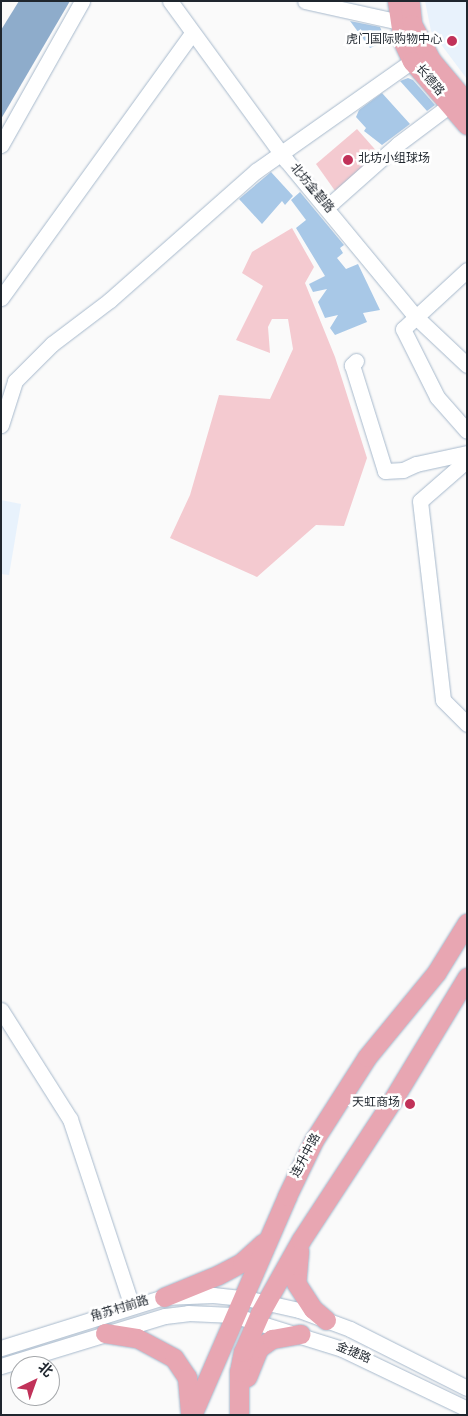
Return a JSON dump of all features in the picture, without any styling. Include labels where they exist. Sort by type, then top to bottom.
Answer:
[{"type":"main road","name":"长德路","points":[[398,1],[403,42],[412,61],[458,104]]},
{"type":"main road","name":"长德路","points":[[410,1],[412,24],[458,104],[467,125]]},
{"type":"main road","name":"连升中路","points":[[191,1415],[270,1234],[314,1140],[367,1057],[436,973],[467,922]]},
{"type":"main road","points":[[240,1408],[242,1358],[256,1320],[301,1240],[392,1101],[467,977]]},
{"type":"main road","points":[[164,1297],[200,1284],[242,1262],[270,1234]]},
{"type":"main road","points":[[301,1240],[295,1270],[296,1283],[314,1309],[326,1320]]},
{"type":"main road","points":[[106,1333],[137,1338],[174,1358],[187,1378],[191,1415]]},
{"type":"main road","points":[[240,1408],[251,1363],[259,1348],[272,1339],[302,1334]]},
{"type":"street","points":[[1,145],[82,1]]},
{"type":"street","name":"北坊金碧路","points":[[170,1],[282,154],[326,208],[416,317],[467,365]]},
{"type":"street","points":[[305,1],[400,22]]},
{"type":"street","points":[[1,298],[192,33]]},
{"type":"street","points":[[1,425],[15,381],[27,368],[256,171],[412,61]]},
{"type":"street","points":[[326,208],[398,144],[458,104]]},
{"type":"street","points":[[467,270],[404,329],[438,397],[467,431]]},
{"type":"street","points":[[356,361],[352,365],[385,471],[403,470],[416,464],[467,454]]},
{"type":"street","points":[[467,460],[420,501],[444,700],[467,724]]},
{"type":"street","points":[[1,1010],[70,1119],[132,1306]]},
{"type":"street","name":"角苏村前路","points":[[1,1348],[164,1297],[190,1294],[242,1298]]},
{"type":"street","name":"金捷路","points":[[242,1298],[266,1302],[326,1320],[394,1350],[467,1388]]},
{"type":"street","name":"角苏村前路","points":[[1,1366],[165,1316],[188,1313],[234,1315]]},
{"type":"street","name":"金捷路","points":[[234,1315],[302,1334],[386,1368],[467,1410]]},
{"type":"shaded area","name":"虎门国际购物中心","points":[[425,1],[467,1],[467,79],[431,31]]},
{"type":"shaded area","name":"北坊小组球场","points":[[357,129],[380,155],[338,195],[316,164]]},
{"type":"shaded area","points":[[292,228],[314,267],[305,283],[335,357],[367,458],[344,526],[316,525],[257,577],[170,538],[190,495],[219,395],[270,399],[293,349],[288,319],[272,319],[268,327],[270,353],[236,340],[263,286],[242,273],[252,252]]},
{"type":"shaded area","points":[[1,500],[21,504],[9,575],[1,574]]},
{"type":"water","points":[[19,1],[70,1],[1,119],[1,30]]},
{"type":"building","points":[[350,21],[380,27],[386,41],[370,48]]},
{"type":"building","points":[[408,78],[413,80],[435,105],[427,111],[400,81]]},
{"type":"building","points":[[382,93],[410,124],[382,145],[364,131],[366,128],[356,117],[359,110]]},
{"type":"building","points":[[271,172],[293,196],[285,205],[282,201],[262,224],[239,199]]},
{"type":"building","points":[[300,192],[344,245],[340,248],[343,253],[337,258],[346,269],[358,264],[380,310],[363,313],[367,322],[335,335],[330,328],[338,315],[325,318],[318,302],[327,289],[313,292],[309,284],[325,276],[296,228],[306,220],[291,200]]},
{"type":"place","name":"虎门国际购物中心","points":[[452,41]]},
{"type":"place","name":"北坊小组球场","points":[[348,160]]},
{"type":"place","name":"天虹商场","points":[[410,1104]]}]
